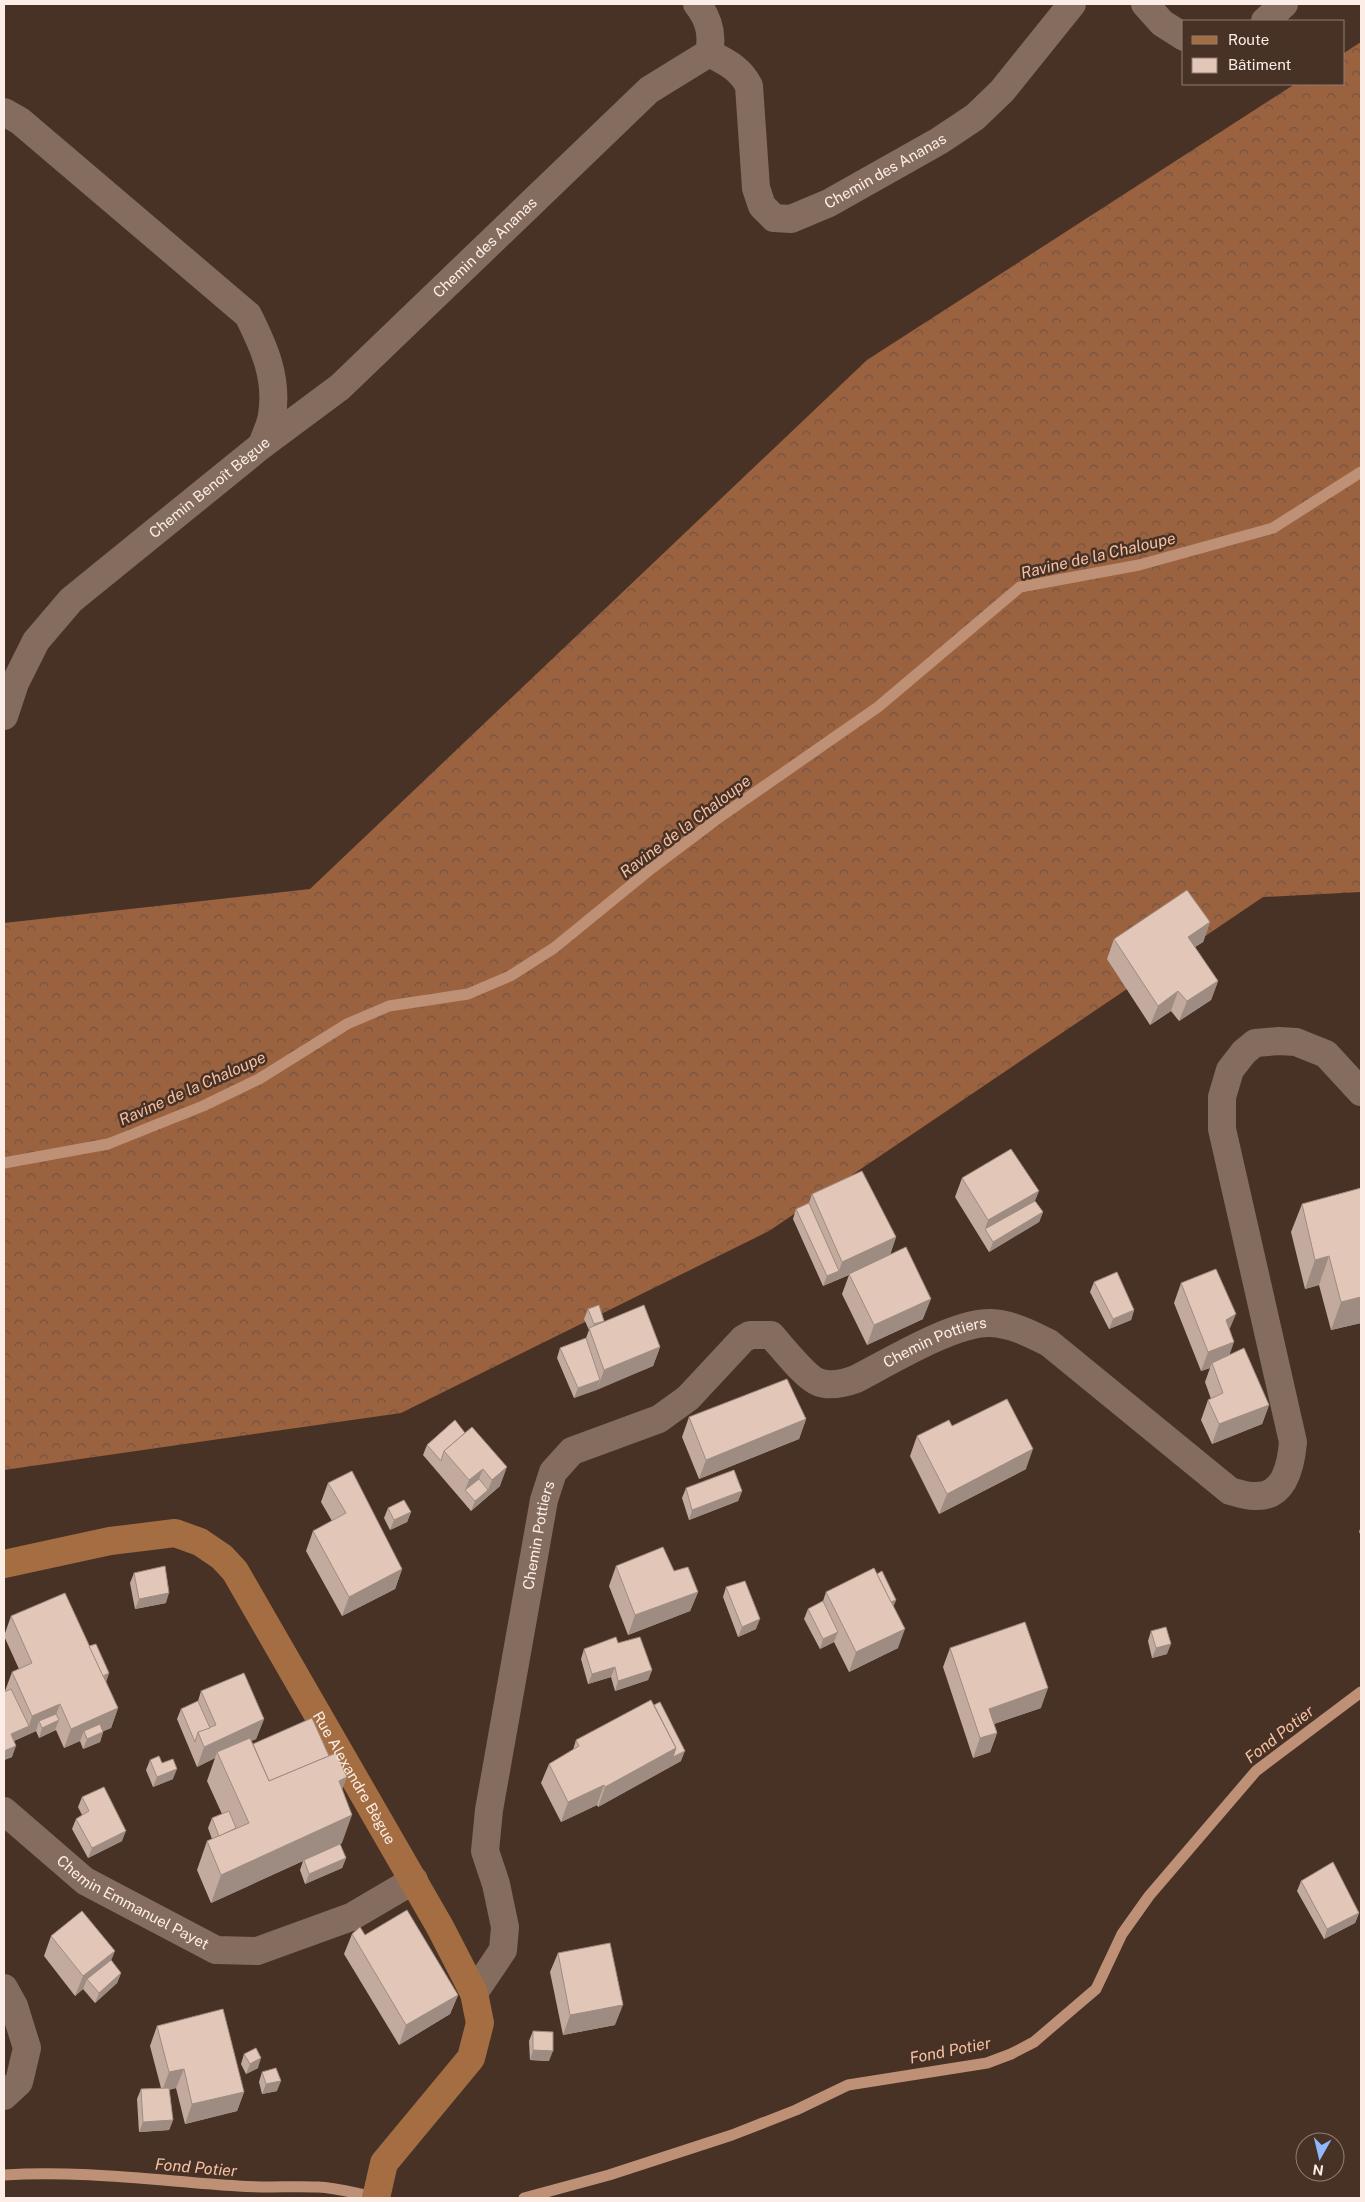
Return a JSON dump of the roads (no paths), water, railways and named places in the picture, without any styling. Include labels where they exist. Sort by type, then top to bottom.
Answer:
[{"type":"main road","name":"Rue Alexandre Bègue","points":[[4,1564],[110,1541],[175,1532],[200,1542],[222,1556],[235,1570],[414,1880],[474,1993],[480,2023],[471,2058],[384,2163],[376,2198]]},
{"type":"street","points":[[697,4],[710,27],[712,41],[709,53]]},
{"type":"street","name":"Chemin des Ananas","points":[[262,445],[340,387],[649,90],[709,53],[733,65],[744,75],[749,86],[756,188],[762,206],[774,218],[791,219],[829,203],[939,141],[975,117],[1002,91],[1072,4]]},
{"type":"street","points":[[1145,4],[1162,23],[1182,37]]},
{"type":"street","points":[[1266,20],[1284,4]]},
{"type":"street","name":"Chemin Benoît Bègue","points":[[4,112],[20,121],[248,315],[265,350],[274,385],[272,416],[262,445],[71,600],[36,641],[15,683],[4,716]]},
{"type":"street","name":"Chemin Pottiers","points":[[474,1993],[504,1950],[506,1928],[496,1884],[485,1851],[489,1810],[544,1500],[553,1472],[572,1452],[659,1419],[688,1398],[743,1339],[750,1335],[771,1335],[810,1377],[818,1382],[830,1384],[856,1379],[959,1327],[990,1322],[1020,1328],[1049,1343],[1230,1491],[1255,1497],[1269,1493],[1281,1484],[1290,1468],[1293,1442],[1222,1129],[1222,1097],[1230,1070],[1244,1052],[1255,1043],[1278,1041],[1296,1042],[1326,1054],[1361,1092]]},
{"type":"street","name":"Chemin Emmanuel Payet","points":[[4,1811],[85,1881],[216,1950],[257,1951],[351,1917],[414,1880]]},
{"type":"street","points":[[4,1988],[14,2006],[26,2048],[19,2082],[4,2096]]},
{"type":"waterway","name":"Ravine de la Chaloupe","points":[[4,1163],[108,1144],[203,1106],[259,1079],[347,1024],[389,1006],[468,994],[510,976],[554,948],[652,868],[717,819],[878,707],[1020,587],[1139,565],[1273,528],[1361,472]]},
{"type":"waterway","name":"Fond Potier","points":[[524,2198],[609,2175],[732,2135],[796,2110],[848,2085],[987,2063],[1011,2054],[1034,2042],[1096,1989],[1122,1934],[1149,1896],[1256,1771],[1361,1692]]},
{"type":"waterway","name":"Fond Potier","points":[[4,2175],[92,2175],[248,2187],[318,2187],[378,2197]]}]
